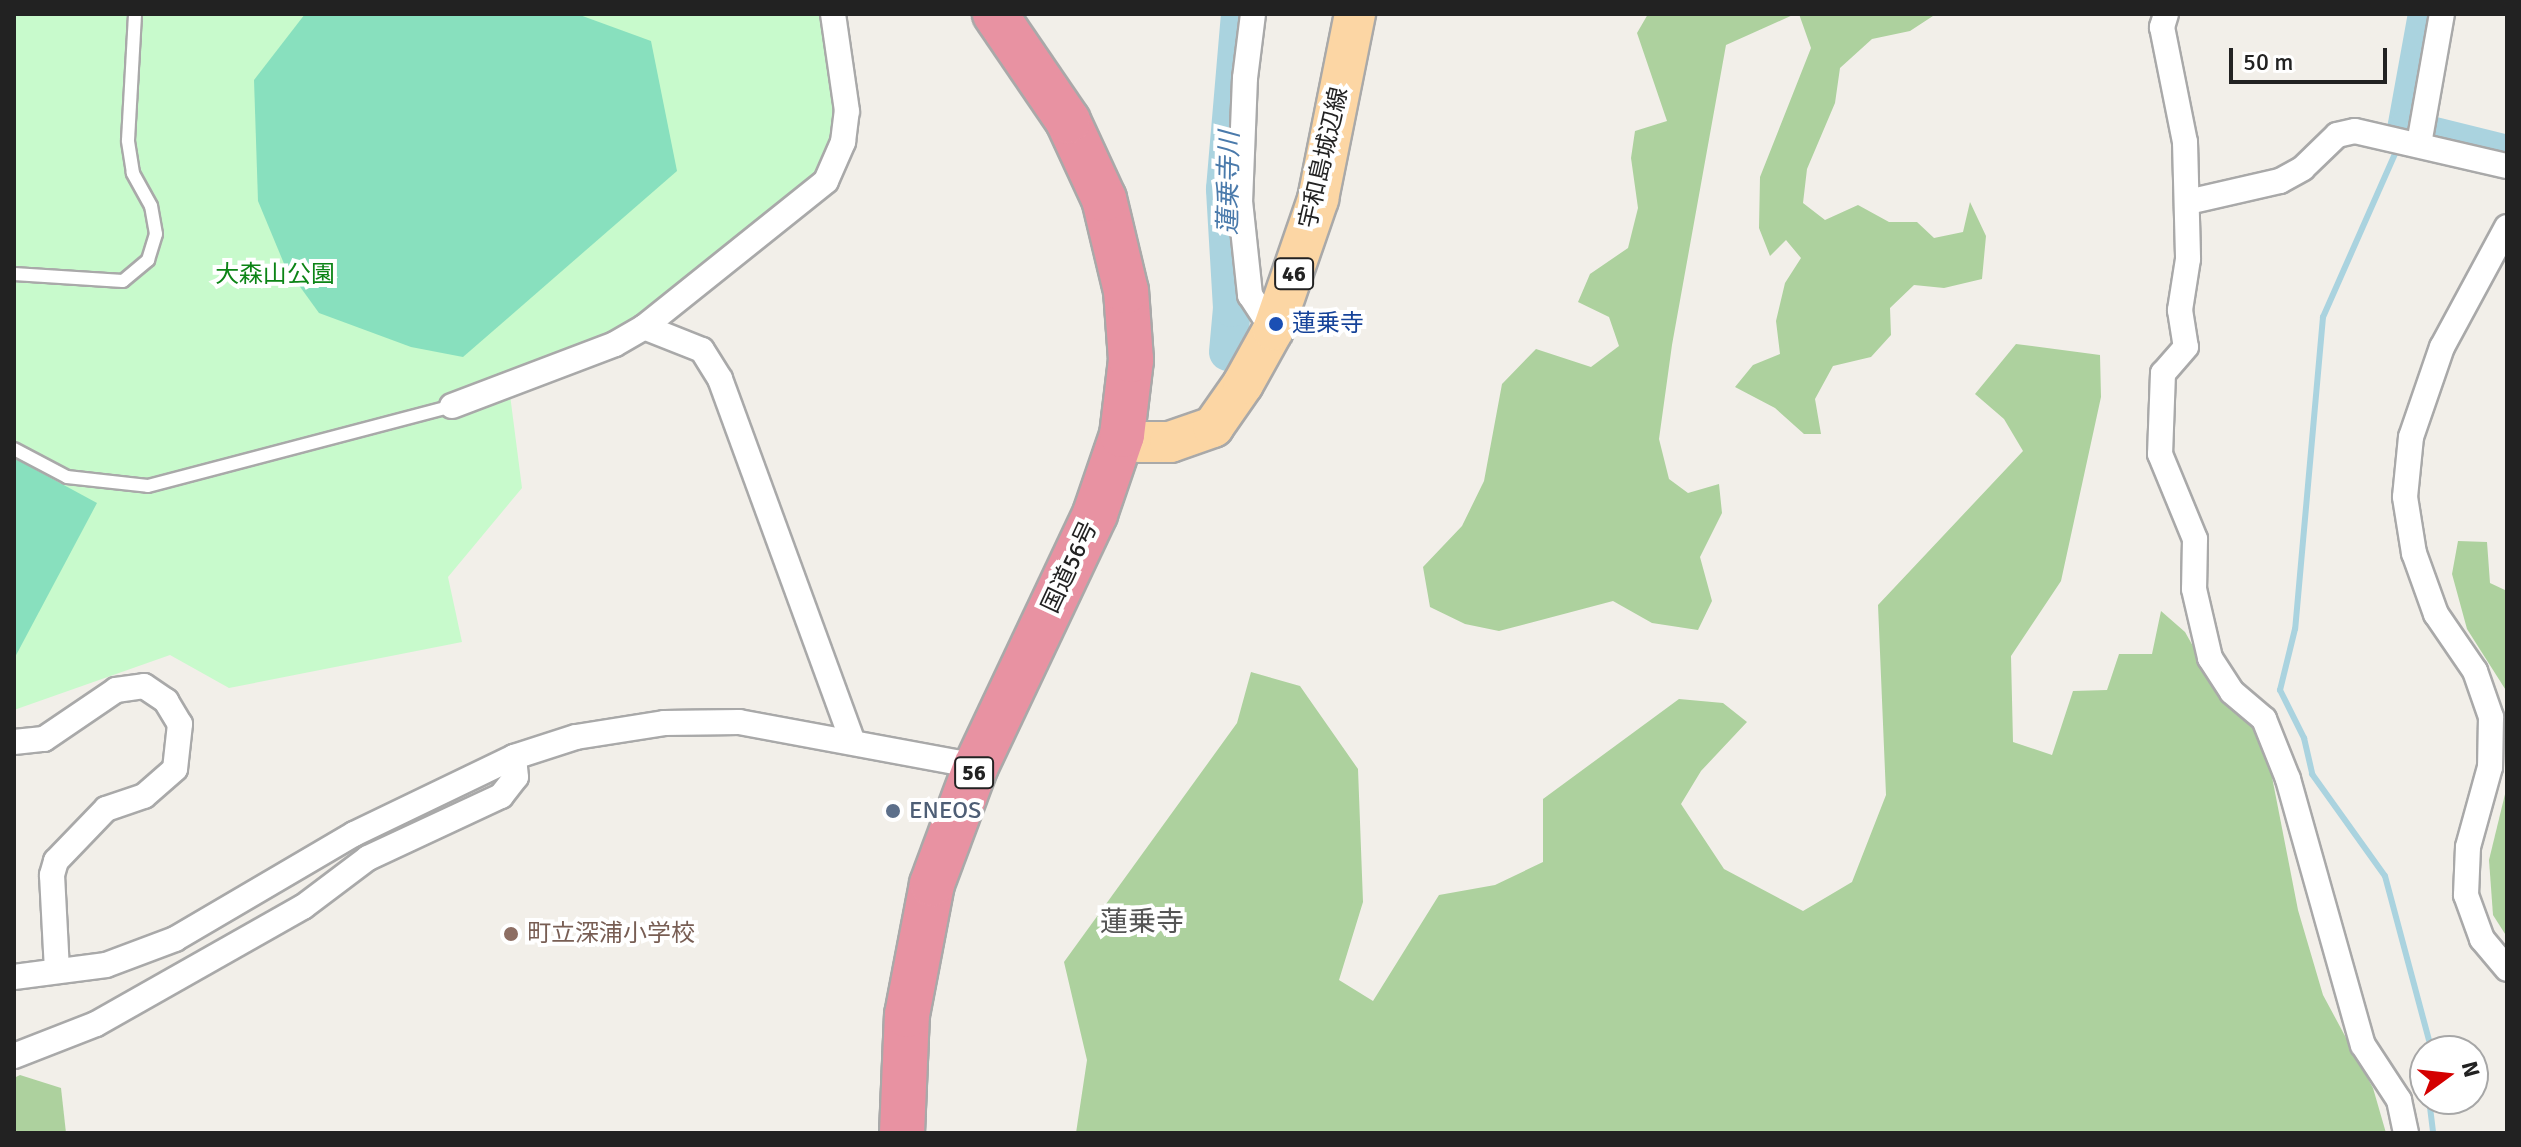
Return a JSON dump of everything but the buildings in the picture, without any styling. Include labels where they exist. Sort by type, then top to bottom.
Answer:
[{"type":"highway","name":"国道56号","points":[[902,1133],[907,1015],[932,884],[976,766],[1095,514],[1122,435],[1131,360],[1126,291],[1104,199],[1068,121],[995,14]]},
{"type":"main road","name":"宇和島城辺線","points":[[1122,435],[1141,442],[1170,442],[1213,427],[1273,330],[1318,199],[1355,14]]},
{"type":"street","points":[[452,406],[615,344],[644,327],[826,181],[843,142],[847,111],[833,14]]},
{"type":"street","points":[[1253,14],[1245,78],[1240,201],[1250,295],[1273,330]]},
{"type":"street","points":[[2166,14],[2162,27],[2185,142],[2188,202],[2180,310],[2186,347],[2163,373],[2160,454],[2195,539],[2194,589],[2210,658],[2232,692],[2264,719],[2288,779],[2330,946],[2363,1045],[2399,1100],[2406,1133]]},
{"type":"street","points":[[2419,144],[2442,14]]},
{"type":"street","points":[[2188,202],[2280,181],[2303,168],[2337,135],[2355,131],[2507,166]]},
{"type":"street","points":[[2507,227],[2442,347],[2411,437],[2405,497],[2414,553],[2436,614],[2475,671],[2491,717],[2490,767],[2468,847],[2466,895],[2482,939],[2507,969]]},
{"type":"street","points":[[644,327],[702,350],[720,379],[852,740]]},
{"type":"street","points":[[14,742],[44,739],[116,690],[144,686],[166,701],[180,724],[175,769],[144,796],[106,809],[56,861],[52,875],[57,970]]},
{"type":"street","points":[[14,977],[106,965],[175,939],[354,834],[514,757],[576,737],[664,723],[739,722],[852,740],[976,766]]},
{"type":"street","points":[[14,1056],[96,1024],[303,907],[368,858],[501,796],[516,777],[514,757]]},
{"type":"lane","points":[[14,274],[123,281],[148,260],[156,234],[151,206],[133,173],[128,140],[135,14]]},
{"type":"lane","points":[[14,449],[67,477],[148,486],[452,406]]},
{"type":"green space","name":"大森山公園","points":[[14,14],[833,14],[841,71],[826,181],[644,327],[509,387],[522,488],[448,577],[462,642],[229,688],[170,655],[14,710]]},
{"type":"green space","points":[[305,14],[577,14],[651,41],[677,171],[463,357],[411,347],[319,313],[285,266],[258,201],[254,80]]},
{"type":"green space","points":[[1648,14],[1795,14],[1726,45],[1672,345],[1659,439],[1669,479],[1688,493],[1719,484],[1722,513],[1700,557],[1712,601],[1698,630],[1652,623],[1613,601],[1499,631],[1465,624],[1430,607],[1423,567],[1462,526],[1484,481],[1502,384],[1536,349],[1591,367],[1619,346],[1609,317],[1578,302],[1590,274],[1628,248],[1638,208],[1631,158],[1635,131],[1667,121],[1637,33]]},
{"type":"green space","points":[[1799,14],[1936,14],[1910,31],[1872,39],[1840,68],[1835,103],[1807,169],[1803,203],[1825,220],[1858,205],[1889,222],[1917,222],[1934,238],[1963,232],[1970,202],[1986,236],[1982,279],[1944,288],[1914,285],[1890,308],[1891,335],[1871,357],[1833,366],[1815,399],[1821,434],[1804,434],[1775,408],[1735,387],[1753,365],[1780,354],[1776,321],[1785,283],[1801,258],[1786,240],[1770,256],[1759,228],[1760,177],[1811,48]]},
{"type":"green space","points":[[2016,344],[2100,355],[2101,397],[2061,581],[2011,656],[2013,742],[2052,755],[2073,691],[2107,690],[2119,654],[2152,654],[2161,611],[2185,632],[2219,692],[2265,741],[2298,910],[2323,995],[2373,1088],[2386,1133],[1076,1133],[1087,1060],[1064,962],[1237,723],[1251,672],[1300,686],[1358,769],[1363,902],[1339,980],[1373,1001],[1439,895],[1495,885],[1543,862],[1543,799],[1679,699],[1723,703],[1747,722],[1701,771],[1681,804],[1724,869],[1803,911],[1852,882],[1886,795],[1878,605],[2023,451],[2004,419],[1975,394]]},
{"type":"green space","points":[[14,458],[97,503],[14,659]]},
{"type":"green space","points":[[2458,541],[2487,542],[2490,583],[2507,591],[2507,692],[2467,629],[2452,574]]},
{"type":"green space","points":[[2507,786],[2507,937],[2493,915],[2489,860]]},
{"type":"green space","points":[[20,1075],[61,1088],[66,1133],[14,1133],[14,1078]]},
{"type":"waterway","name":"蓮乗寺川","points":[[1228,352],[1232,308],[1225,189],[1240,14]]},
{"type":"waterway","points":[[2427,14],[2406,129],[2507,154]]},
{"type":"waterway","points":[[2398,147],[2323,317],[2295,629],[2280,690],[2304,738],[2312,774],[2385,876],[2428,1035]]},
{"type":"waterway","points":[[2431,1115],[2433,1133]]},
{"type":"place","name":"蓮乗寺","points":[[1276,324]]},
{"type":"place","name":"ENEOS","points":[[893,811]]},
{"type":"place","name":"町立深浦小学校","points":[[511,934]]},
{"type":"district","name":"蓮乗寺","points":[[1142,922]]}]
